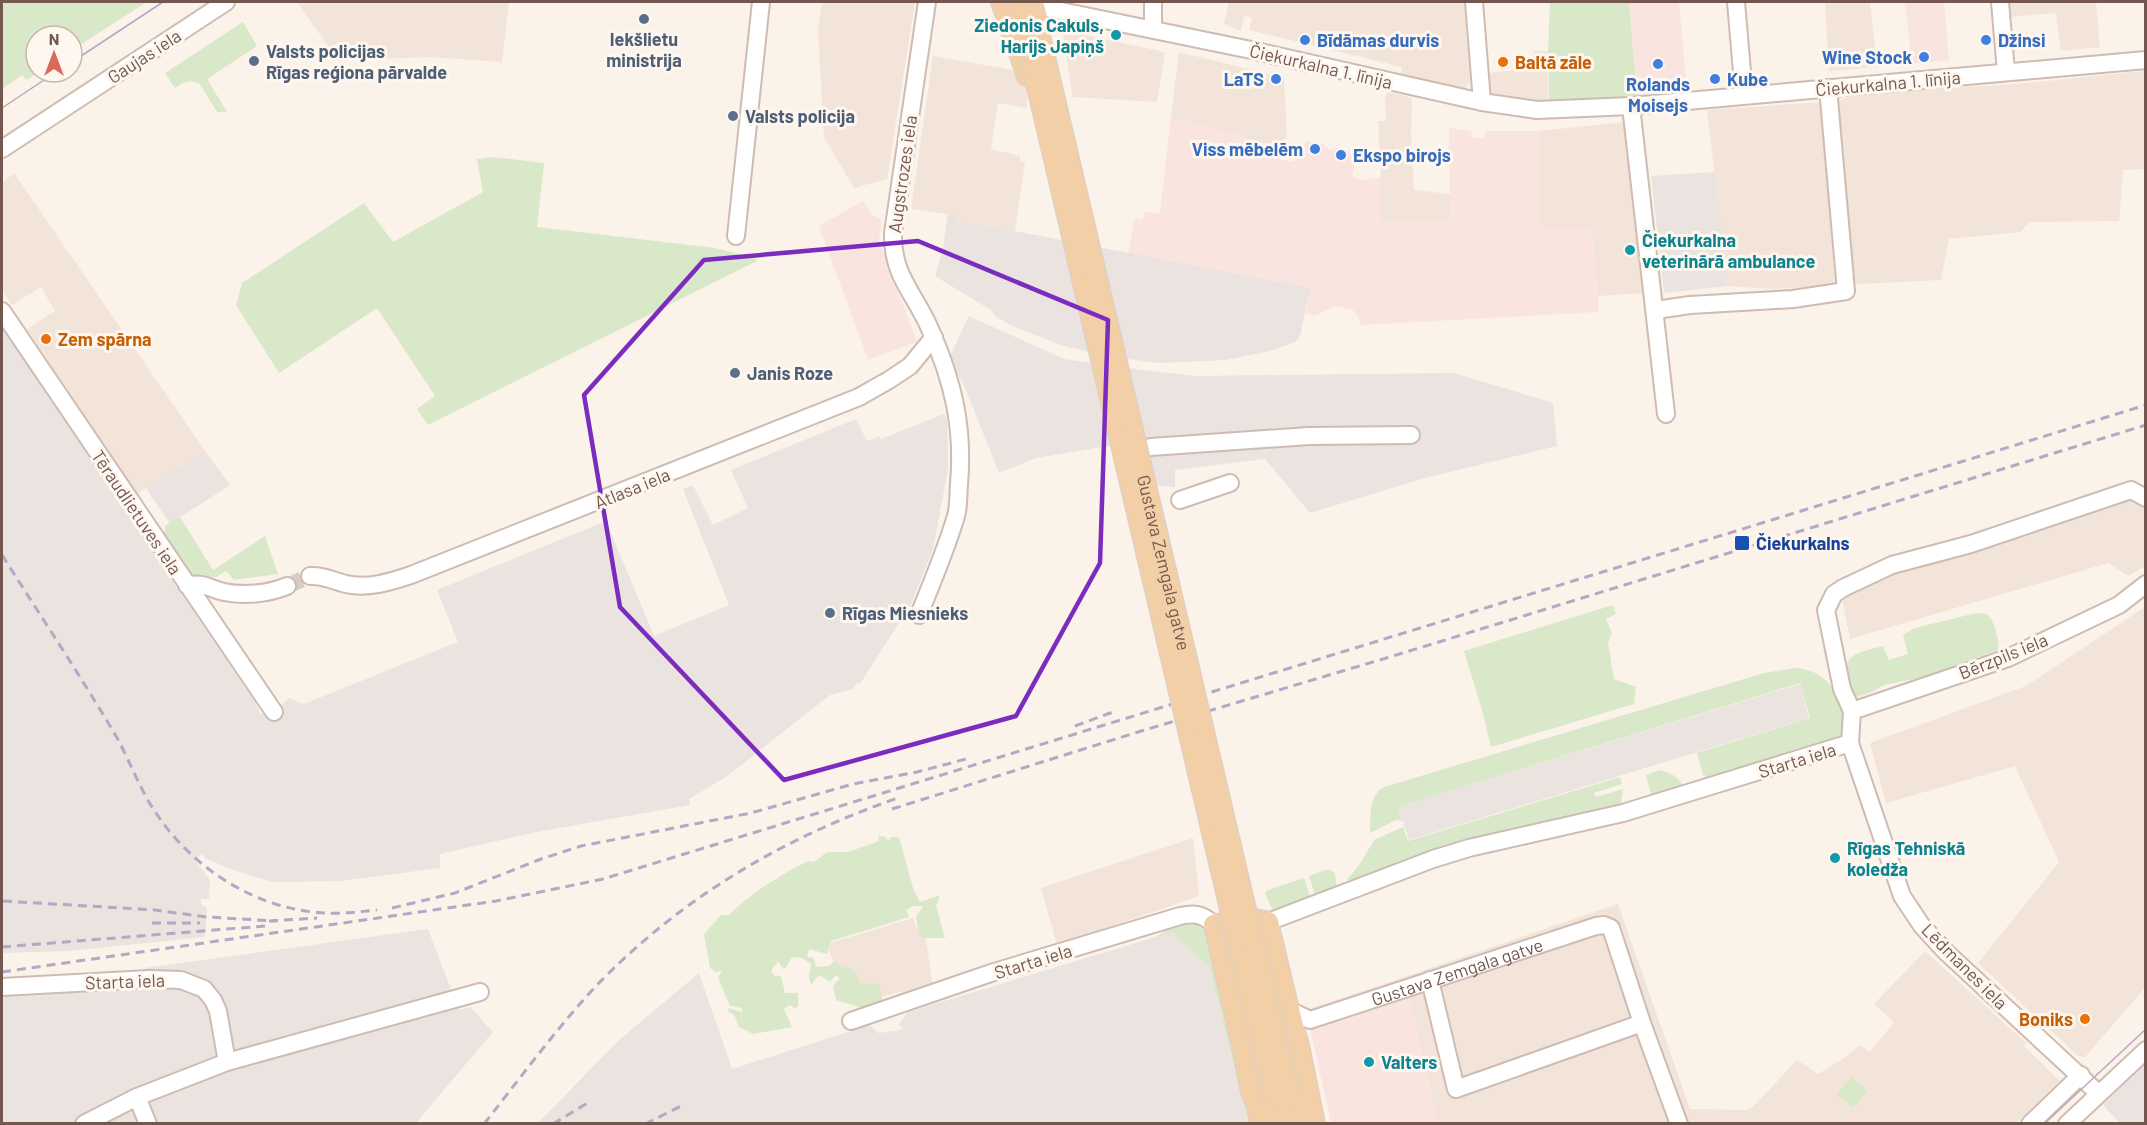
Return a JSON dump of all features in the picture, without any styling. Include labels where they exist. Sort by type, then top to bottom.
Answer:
[{"type":"main road","points":[[1001,2],[1056,138]]},
{"type":"main road","name":"Gustava Zemgala gatve","points":[[1017,2],[1056,138],[1282,1098],[1296,1124]]},
{"type":"main road","name":"Gustava Zemgala gatve","points":[[1032,2],[1056,138]]},
{"type":"main road","points":[[1045,2],[1056,138]]},
{"type":"main road","points":[[1261,1124],[1249,1084],[1214,925],[1238,918],[1260,919],[1268,922],[1316,1124]]},
{"type":"main road","name":"Gustava Zemgala gatve","points":[[1280,1124],[1282,1098]]},
{"type":"street","name":"Gaujas iela","points":[[2,149],[226,2]]},
{"type":"street","points":[[736,236],[761,2]]},
{"type":"street","name":"Augstrozes iela","points":[[919,615],[945,551],[957,513],[961,456],[959,420],[934,337],[922,310],[900,276],[892,249],[927,2]]},
{"type":"street","name":"Čiekurkalna 1. līnija","points":[[1012,2],[1153,29],[1482,102],[1543,110],[1744,96],[2145,60]]},
{"type":"street","points":[[1153,2],[1153,29]]},
{"type":"street","points":[[1474,2],[1482,102]]},
{"type":"street","points":[[1736,2],[1744,96]]},
{"type":"street","points":[[2000,2],[2006,72]]},
{"type":"street","points":[[1656,310],[1690,305],[1793,299],[1846,291],[1828,88]]},
{"type":"street","points":[[1631,105],[1666,414]]},
{"type":"street","name":"Tēraudlietuves iela","points":[[2,311],[274,712]]},
{"type":"street","name":"Atlasa iela","points":[[310,576],[321,575],[348,584],[378,585],[411,575],[859,397],[889,381],[910,366],[934,337]]},
{"type":"street","points":[[1117,455],[1151,447],[1298,436],[1411,435]]},
{"type":"street","points":[[1180,500],[1230,483]]},
{"type":"street","name":"Starta iela","points":[[1268,922],[1344,884],[1468,848],[1623,813],[1850,743],[1852,711],[1842,689],[1826,610],[1834,594],[1892,565],[1971,544],[2131,490],[2145,498]]},
{"type":"street","name":"Bērzpils iela","points":[[1852,711],[2008,658],[2119,605],[2145,584]]},
{"type":"street","points":[[191,591],[218,590],[249,594],[287,586]]},
{"type":"street","name":"Lēdmanes iela","points":[[1850,743],[1902,896],[1922,926],[1973,977],[2081,1075],[2098,1094]]},
{"type":"street","name":"Starta iela","points":[[851,1021],[991,974],[1180,916],[1195,914],[1205,916],[1214,925]]},
{"type":"street","name":"Gustava Zemgala gatve","points":[[1310,1020],[1604,925],[1611,928],[1642,1023]]},
{"type":"street","name":"Starta iela","points":[[2,987],[149,979],[181,980],[204,989],[213,1000],[218,1011],[227,1062]]},
{"type":"street","points":[[1430,980],[1456,1089],[1642,1023],[1679,1124]]},
{"type":"street","points":[[84,1124],[137,1097],[227,1062],[480,992]]},
{"type":"street","points":[[1289,1010],[1310,1020],[1299,1045]]},
{"type":"street","points":[[2067,1124],[2145,1050]]},
{"type":"street","points":[[2030,1124],[2081,1075]]},
{"type":"street","points":[[137,1097],[148,1124]]},
{"type":"highlighted area","points":[[918,241],[1108,320],[1100,563],[1016,716],[784,780],[620,607],[584,395],[704,260]]},
{"type":"shaded area","points":[[297,2],[509,2],[502,62],[432,57],[338,60]]},
{"type":"shaded area","points":[[822,2],[915,2],[887,179],[854,188],[824,137],[818,31]]},
{"type":"shaded area","points":[[1229,2],[1464,2],[1470,82],[1464,89],[1405,76],[1401,74],[1402,67],[1249,30],[1252,18],[1244,15],[1241,31],[1224,24]]},
{"type":"shaded area","points":[[1629,2],[1679,2],[1687,91],[1637,95]]},
{"type":"shaded area","points":[[1825,2],[1870,2],[1877,67],[1829,71]]},
{"type":"shaded area","points":[[1905,2],[1944,2],[1949,60],[1912,64]]},
{"type":"shaded area","points":[[2009,2],[2096,2],[2100,47],[2061,51],[2056,13],[2010,17]]},
{"type":"shaded area","points":[[1062,30],[1165,52],[1157,102],[1073,97]]},
{"type":"shaded area","points":[[1533,51],[1547,51],[1548,101],[1490,95],[1487,73],[1514,70],[1533,63]]},
{"type":"shaded area","points":[[1179,52],[1284,78],[1287,138],[1276,146],[1171,117]]},
{"type":"shaded area","points":[[933,56],[1030,73],[1026,108],[998,103],[991,149],[1020,156],[1020,162],[1025,162],[1015,231],[955,221],[955,215],[911,209]]},
{"type":"shaded area","points":[[2145,71],[2145,169],[2123,170],[2119,221],[2030,222],[2020,232],[1949,239],[1941,280],[1858,284],[1850,280],[1834,100],[1887,92],[2016,84]]},
{"type":"shaded area","points":[[1388,92],[1412,98],[1411,136],[1414,190],[1450,194],[1450,221],[1380,223],[1381,177],[1378,121],[1386,121],[1385,96]]},
{"type":"shaded area","points":[[1822,102],[1835,286],[1773,289],[1728,286],[1707,110]]},
{"type":"shaded area","points":[[1171,117],[1276,146],[1279,156],[1283,155],[1279,159],[1293,162],[1296,149],[1309,141],[1325,145],[1330,150],[1336,148],[1348,151],[1355,163],[1352,177],[1362,180],[1381,177],[1381,223],[1450,221],[1449,128],[1471,131],[1472,137],[1483,139],[1486,131],[1538,131],[1540,227],[1591,227],[1598,312],[1360,325],[1359,318],[1353,310],[1336,306],[1314,316],[1306,313],[1309,288],[1128,254],[1135,218],[1142,220],[1145,212],[1160,213]]},
{"type":"shaded area","points":[[1626,122],[1646,293],[1598,296],[1591,227],[1540,227],[1538,131]]},
{"type":"shaded area","points":[[1715,172],[1728,286],[1664,293],[1651,176]]},
{"type":"shaded area","points":[[14,173],[205,451],[137,494],[27,329],[55,311],[41,287],[12,305],[2,290],[2,183]]},
{"type":"shaded area","points":[[863,201],[872,215],[882,219],[879,240],[917,342],[868,360],[819,226]]},
{"type":"shaded area","points":[[948,214],[955,215],[955,221],[1310,288],[1300,336],[1295,342],[1270,351],[1226,360],[1159,363],[1105,356],[1061,345],[1012,326],[995,316],[991,310],[935,276],[943,248]]},
{"type":"shaded area","points":[[969,316],[1064,359],[1143,370],[1195,376],[1454,373],[1553,403],[1557,446],[1425,478],[1310,513],[1265,459],[1175,470],[1175,487],[1125,483],[1114,445],[1036,458],[999,473],[963,383],[948,360]]},
{"type":"shaded area","points":[[2,327],[256,704],[260,714],[274,712],[289,698],[304,704],[458,642],[437,590],[606,521],[654,636],[729,605],[683,489],[693,485],[713,525],[748,508],[731,470],[856,419],[867,441],[880,436],[881,439],[944,414],[947,421],[948,469],[933,549],[911,604],[860,684],[857,683],[853,689],[830,695],[726,777],[689,799],[690,805],[536,832],[440,854],[440,868],[340,881],[272,882],[233,870],[205,858],[202,854],[195,860],[210,880],[209,899],[201,899],[201,904],[207,907],[205,937],[69,951],[2,953]]},
{"type":"shaded area","points":[[205,451],[230,485],[170,524],[146,488]]},
{"type":"shaded area","points":[[2128,497],[2145,504],[2145,566],[2128,576],[2108,563],[1850,639],[1842,597],[1896,574]]},
{"type":"shaded area","points":[[2145,607],[2145,988],[2085,1057],[2078,1056],[1978,963],[2059,862],[2015,766],[1886,803],[1870,743],[2026,686]]},
{"type":"shaded area","points":[[1800,684],[1809,718],[1409,840],[1398,807]]},
{"type":"shaded area","points":[[1193,838],[1199,896],[1057,945],[1041,888]]},
{"type":"shaded area","points":[[1618,904],[1690,1109],[1745,1110],[1752,1108],[1797,1060],[1818,1074],[1860,1045],[1870,1052],[1894,1022],[1874,1004],[1925,951],[2026,1043],[2024,1046],[2060,1081],[2016,1123],[1438,1123],[1404,977]]},
{"type":"shaded area","points":[[913,918],[916,927],[924,927],[933,985],[904,996],[903,991],[881,997],[881,1003],[863,1009],[849,1000],[829,951],[830,943]]},
{"type":"shaded area","points":[[428,929],[459,1010],[470,1007],[493,1032],[416,1123],[2,1124],[2,997],[137,989],[145,968]]},
{"type":"shaded area","points":[[1172,932],[1210,969],[1248,1123],[537,1124],[618,1041],[699,973],[732,1069],[870,1025],[878,1033],[895,1031],[904,1028],[898,1025],[908,1012]]},
{"type":"shaded area","points":[[1404,977],[1438,1123],[1331,1123],[1306,1010]]},
{"type":"shaded area","points":[[2145,1063],[2145,1123],[2120,1123],[2103,1105]]},
{"type":"green space","points":[[2,2],[147,2],[84,42],[84,24],[24,24],[24,78],[22,75],[2,89]]},
{"type":"green space","points":[[1550,2],[1629,2],[1637,96],[1549,101]]},
{"type":"green space","points":[[243,22],[257,46],[207,79],[227,112],[217,112],[199,83],[187,82],[175,88],[165,73]]},
{"type":"green space","points":[[492,157],[544,163],[537,227],[715,248],[755,258],[757,261],[428,425],[417,409],[435,396],[377,308],[279,373],[236,305],[242,283],[364,203],[393,242],[483,192],[477,159]]},
{"type":"green space","points":[[180,517],[213,570],[265,536],[278,574],[234,580],[226,571],[216,577],[193,579],[164,539],[165,526]]},
{"type":"green space","points":[[1613,605],[1616,614],[1606,619],[1612,633],[1608,643],[1614,679],[1636,687],[1634,704],[1491,747],[1464,651]]},
{"type":"green space","points":[[1972,614],[1986,614],[1992,620],[1996,630],[1998,650],[1924,677],[1884,685],[1857,697],[1852,694],[1846,672],[1847,664],[1854,655],[1883,646],[1889,660],[1908,654],[1903,635],[1915,628]]},
{"type":"green space","points":[[1795,668],[1821,676],[1833,688],[1841,704],[1844,720],[1842,731],[1831,743],[1709,779],[1703,775],[1697,753],[1810,718],[1800,683],[1398,807],[1402,821],[1396,820],[1370,833],[1373,801],[1384,787],[1764,673]]},
{"type":"green space","points":[[1660,770],[1675,776],[1684,788],[1652,798],[1646,775]]},
{"type":"green space","points":[[1620,777],[1622,784],[1594,793],[1596,797],[1623,789],[1621,803],[1617,809],[1349,882],[1347,879],[1360,864],[1374,840],[1403,827],[1408,841]]},
{"type":"green space","points":[[878,836],[886,837],[888,842],[891,837],[899,837],[913,888],[920,902],[940,895],[936,906],[945,938],[923,938],[920,935],[916,917],[923,906],[913,906],[906,910],[909,917],[831,941],[827,954],[809,949],[807,957],[814,958],[816,967],[829,966],[835,961],[842,967],[854,969],[860,983],[879,984],[883,1003],[876,1006],[871,1002],[864,1010],[836,1000],[833,986],[840,978],[836,975],[830,982],[819,975],[811,985],[809,978],[811,964],[802,958],[792,957],[784,970],[778,961],[771,971],[775,976],[781,976],[785,993],[798,993],[796,1009],[790,1005],[784,1009],[792,1027],[753,1034],[739,1027],[728,1008],[742,1012],[742,1008],[730,1006],[718,978],[722,971],[715,972],[710,968],[704,934],[721,915],[729,915],[756,892],[808,861],[814,862],[827,852],[848,852],[879,841]]},
{"type":"green space","points":[[1326,870],[1335,874],[1337,888],[1316,898],[1309,876]]},
{"type":"green space","points":[[1304,878],[1311,900],[1275,911],[1271,907],[1265,893],[1268,890]]},
{"type":"green space","points":[[1181,921],[1183,925],[1196,924],[1205,931],[1250,1123],[1248,1123],[1210,969],[1172,932],[1154,938]]},
{"type":"green space","points":[[1851,1077],[1868,1091],[1853,1108],[1837,1094]]},
{"type":"tunnel","points":[[287,586],[310,576]]},
{"type":"tram line","points":[[84,54],[163,2]]},
{"type":"tram line","points":[[2,108],[38,84]]},
{"type":"tram line","points":[[2044,1124],[2146,1029]]},
{"type":"railway","points":[[2,972],[496,901],[603,879],[2146,405]]},
{"type":"railway","points":[[892,809],[2146,425]]},
{"type":"railway","points":[[2,555],[116,736],[150,804],[186,850],[224,880],[267,901],[290,908],[321,913],[377,910]]},
{"type":"railway","points":[[1075,726],[1113,712]]},
{"type":"railway","points":[[392,908],[455,893],[581,846],[751,813],[853,784],[917,772],[966,759]]},
{"type":"railway","points":[[484,1124],[539,1053],[597,985],[664,924],[700,897],[777,850],[817,830],[901,797]]},
{"type":"railway","points":[[3,901],[155,910],[206,917],[277,921]]},
{"type":"railway","points":[[269,921],[317,918]]},
{"type":"railway","points":[[152,923],[200,923]]},
{"type":"railway","points":[[2,947],[265,926]]},
{"type":"railway","points":[[553,1124],[589,1102]]},
{"type":"railway","points":[[645,1124],[683,1105]]},
{"type":"place","name":"Iekšlietu ministrija","points":[[644,19]]},
{"type":"place","name":"Ziedonis Cakuls, Harijs Japiņš","points":[[1116,35]]},
{"type":"place","name":"Bīdāmas durvis","points":[[1305,40]]},
{"type":"place","name":"Džinsi","points":[[1986,40]]},
{"type":"place","name":"Wine Stock","points":[[1924,57]]},
{"type":"place","name":"Valsts policijas Rīgas reģiona pārvalde","points":[[254,61]]},
{"type":"place","name":"Baltā zāle","points":[[1503,62]]},
{"type":"place","name":"Rolands Moisejs","points":[[1658,64]]},
{"type":"place","name":"LaTS","points":[[1276,79]]},
{"type":"place","name":"Kube","points":[[1715,79]]},
{"type":"place","name":"Valsts policija","points":[[733,116]]},
{"type":"place","name":"Viss mēbelēm","points":[[1315,149]]},
{"type":"place","name":"Ekspo birojs","points":[[1341,155]]},
{"type":"place","name":"Čiekurkalna veterinārā ambulance","points":[[1630,250]]},
{"type":"place","name":"Zem spārna","points":[[46,339]]},
{"type":"place","name":"Janis Roze","points":[[735,373]]},
{"type":"place","name":"Čiekurkalns","points":[[1742,543]]},
{"type":"place","name":"Rīgas Miesnieks","points":[[830,613]]},
{"type":"place","name":"Rīgas Tehniskā koledža","points":[[1835,858]]},
{"type":"place","name":"Boniks","points":[[2085,1019]]},
{"type":"place","name":"Valters","points":[[1369,1062]]}]
